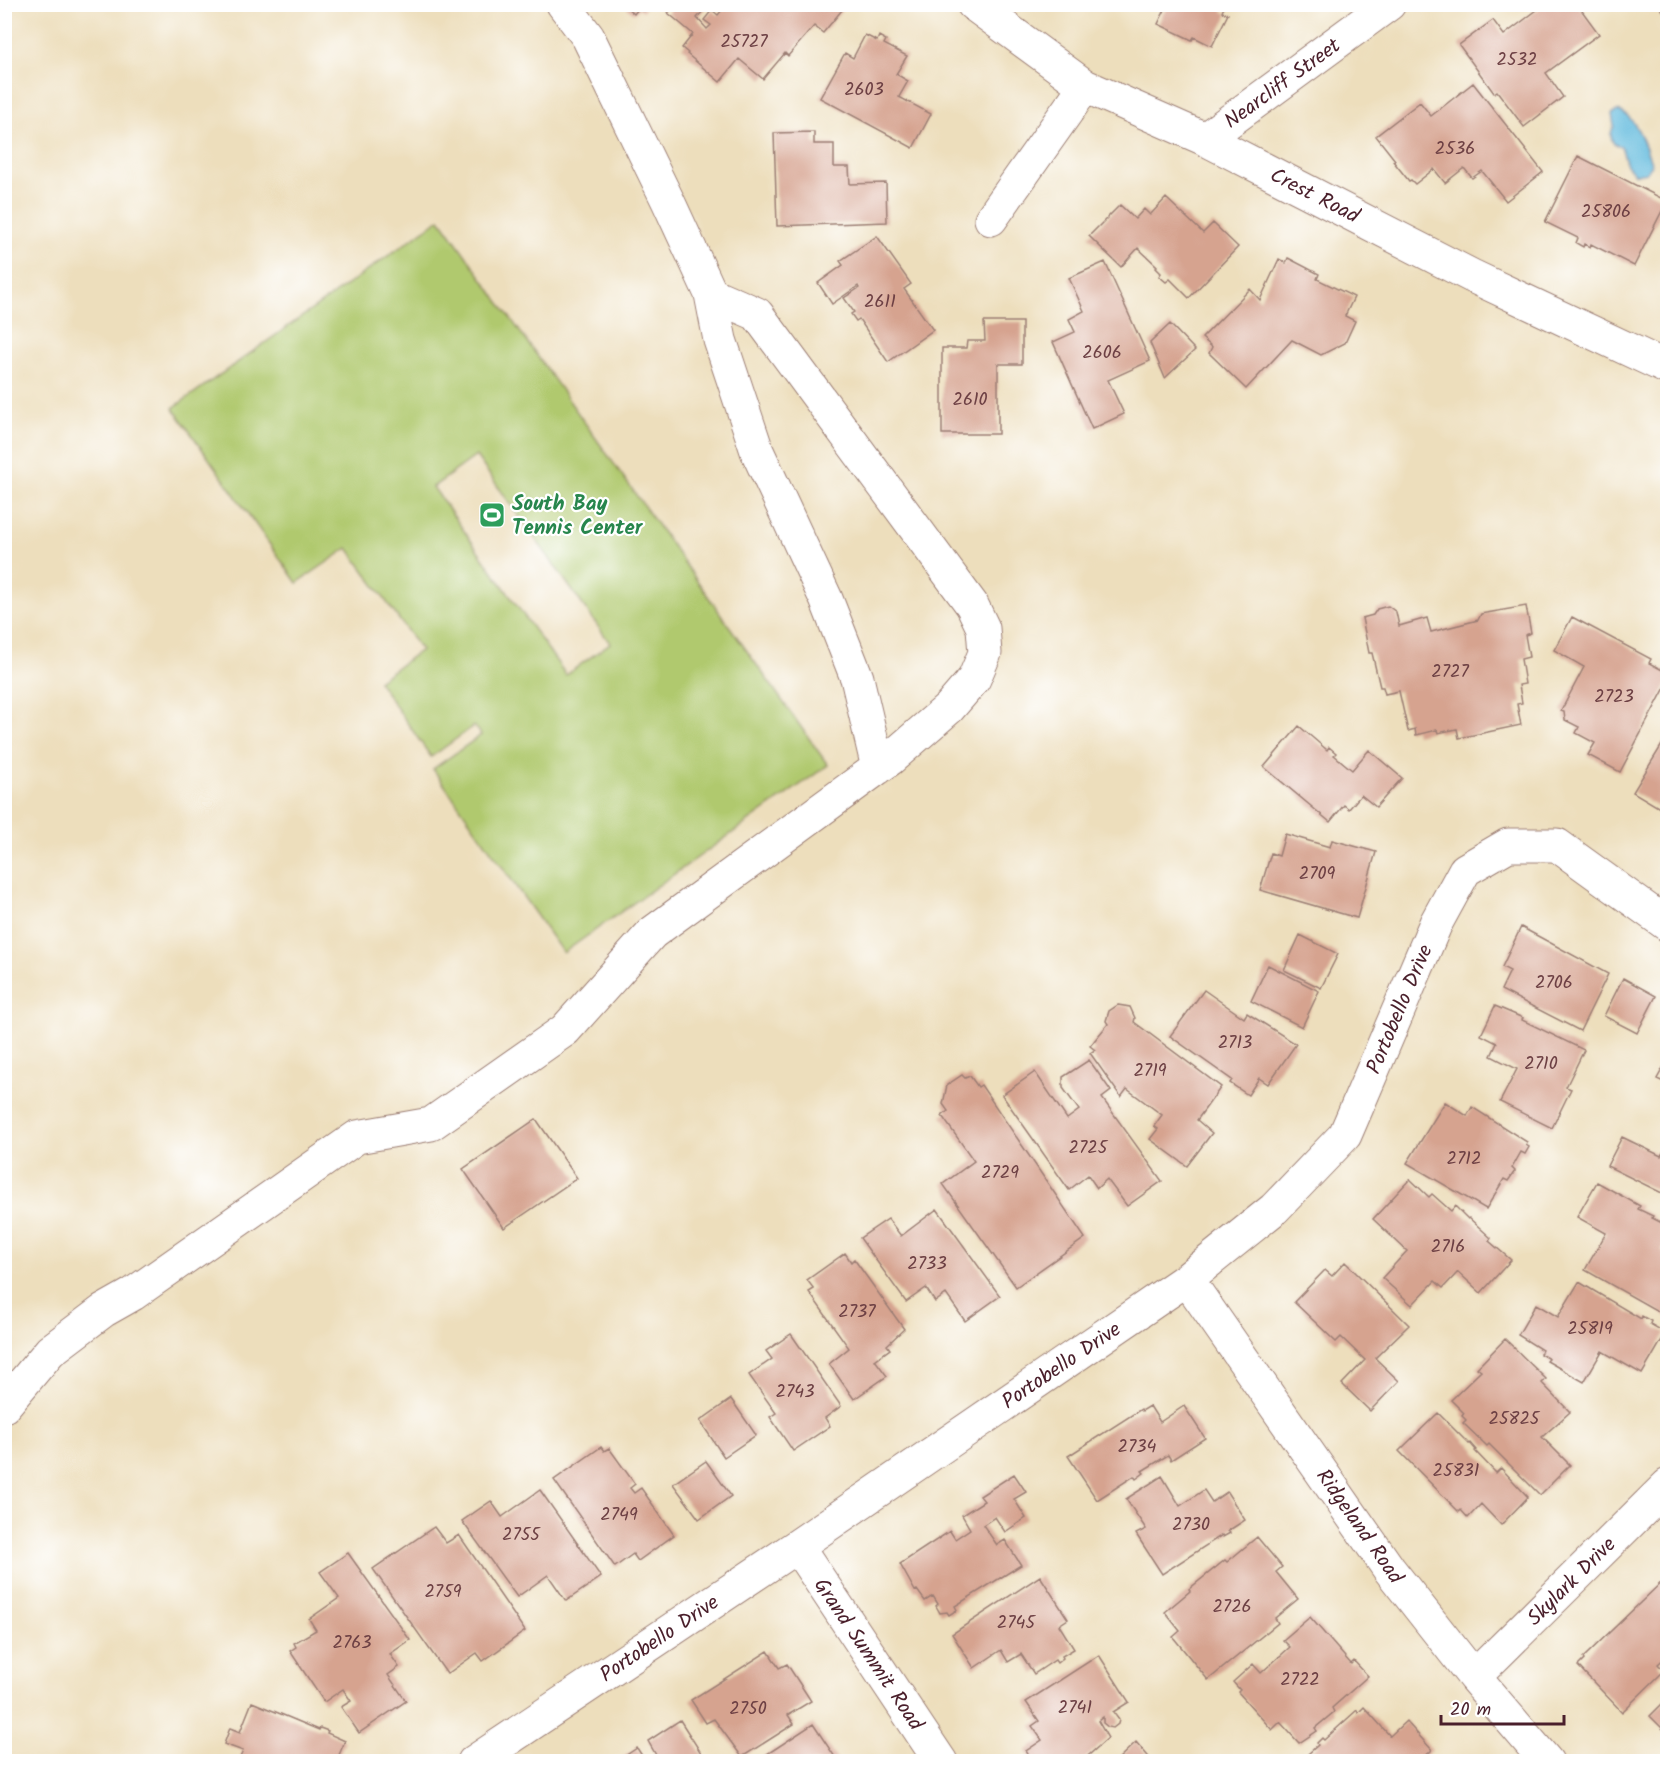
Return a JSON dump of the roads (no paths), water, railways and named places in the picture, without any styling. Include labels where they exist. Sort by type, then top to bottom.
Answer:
[{"type":"street","points":[[563,4],[588,37],[711,294],[720,340],[757,450],[826,599],[857,678],[878,768]]},
{"type":"street","name":"Crest Road","points":[[973,4],[1085,86],[1205,140],[1472,276],[1668,368]]},
{"type":"street","name":"Nearcliff Street","points":[[1205,140],[1389,4]]},
{"type":"street","points":[[991,219],[1085,86]]},
{"type":"street","points":[[4,1406],[50,1351],[94,1318],[133,1294],[357,1137],[431,1125],[565,1030],[652,933],[878,768],[949,708],[974,680],[985,653],[983,628],[972,605],[758,314],[711,294]]},
{"type":"street","name":"Portobello Drive","points":[[474,1761],[796,1546],[1187,1279],[1274,1209],[1345,1136],[1436,923],[1465,870],[1509,845],[1557,845],[1668,925]]},
{"type":"street","name":"Ridgeland Road","points":[[1187,1279],[1389,1569],[1474,1677],[1547,1761]]},
{"type":"street","name":"Skylark Drive","points":[[1474,1677],[1668,1485]]},
{"type":"street","name":"Grand Summit Road","points":[[796,1546],[941,1761]]},
{"type":"water","points":[[1617,111],[1630,118],[1643,141],[1652,165],[1647,172],[1635,174],[1627,165],[1621,146],[1613,142],[1612,114]]},
{"type":"place","name":"South Bay Tennis Center","points":[[492,515]]}]
